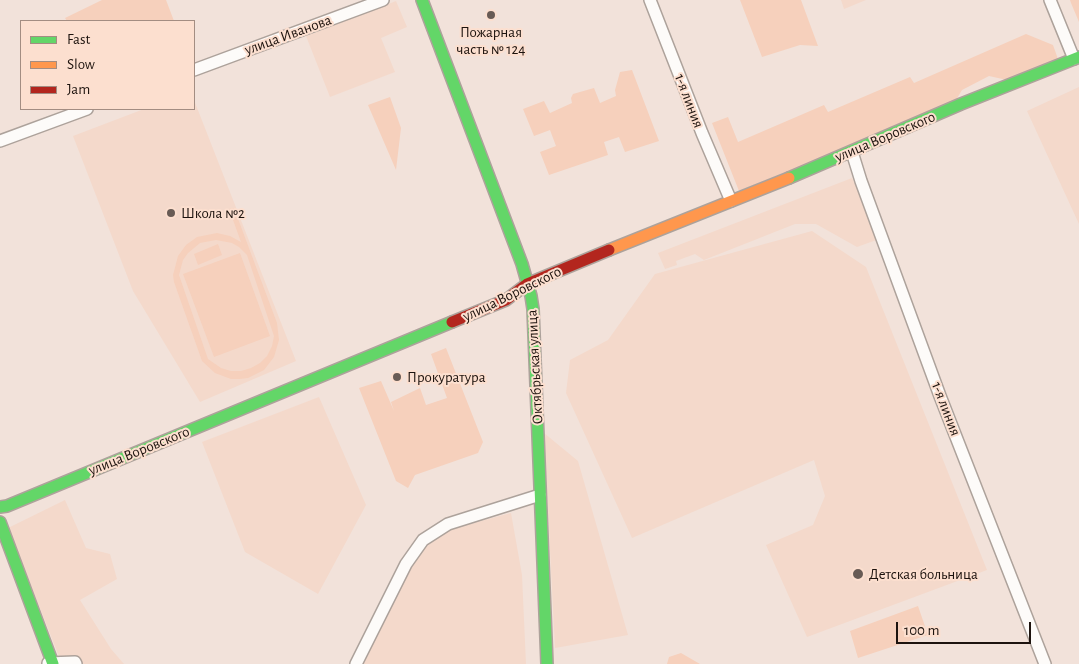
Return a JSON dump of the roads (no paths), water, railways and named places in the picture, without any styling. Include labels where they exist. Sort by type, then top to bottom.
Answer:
[{"type":"street","name":"улица Иванова","points":[[195,70],[383,0]]},
{"type":"street","name":"Октябрьская улица","points":[[422,0],[532,288],[547,664]]},
{"type":"street","points":[[431,0],[532,288],[539,302],[542,438],[553,664]]},
{"type":"street","name":"1-я линия","points":[[650,0],[731,201]]},
{"type":"street","points":[[1050,0],[1077,60]]},
{"type":"street","name":"улица Воровского","points":[[0,507],[7,506],[506,300],[731,201],[853,155],[961,104],[1077,60]]},
{"type":"street","points":[[0,141],[84,110]]},
{"type":"street","points":[[532,288],[746,205],[853,155]]},
{"type":"street","name":"1-я линия","points":[[853,155],[940,396],[1045,664]]},
{"type":"street","points":[[356,664],[406,564],[423,540],[448,524],[540,495]]},
{"type":"street","points":[[0,522],[51,663]]},
{"type":"street","points":[[0,534],[51,663]]},
{"type":"street","points":[[51,663],[75,662],[76,664]]},
{"type":"place","name":"Пожарная часть № 124","points":[[491,15]]},
{"type":"place","name":"Школа №2","points":[[171,213]]},
{"type":"place","name":"Прокуратура","points":[[397,377]]},
{"type":"place","name":"Детская больница","points":[[858,574]]}]
